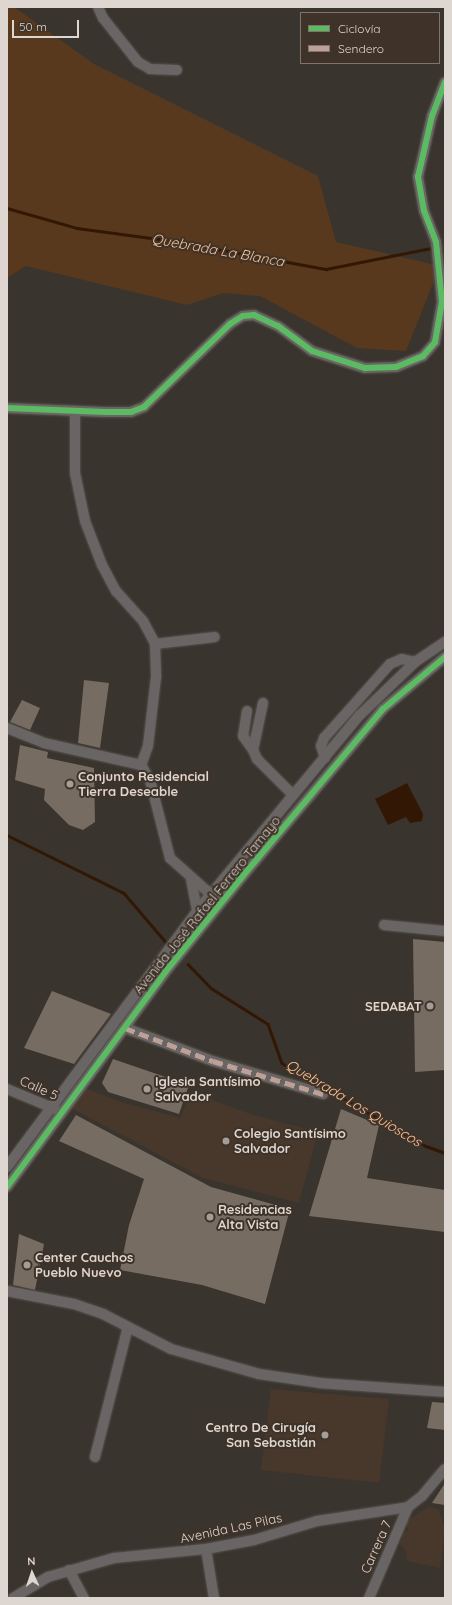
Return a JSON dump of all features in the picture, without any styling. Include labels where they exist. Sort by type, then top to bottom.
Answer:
[{"type":"street","points":[[98,7],[103,18],[138,62],[150,69],[177,70]]},
{"type":"street","points":[[7,408],[75,412],[131,412],[144,407],[210,342],[243,316],[254,315],[264,318],[312,351],[365,368],[396,367],[423,356],[435,342],[438,329],[441,282],[436,242],[424,212],[418,177],[432,116],[445,82]]},
{"type":"street","points":[[75,412],[75,473],[85,521],[102,565],[116,591],[143,621],[155,644],[156,678],[148,746],[141,766]]},
{"type":"street","points":[[155,644],[215,637]]},
{"type":"street","name":"Avenida José Rafael Ferrero Tamayo","points":[[7,1166],[50,1106],[197,911],[293,795],[365,709],[415,662],[445,642]]},
{"type":"street","name":"Avenida José Rafael Ferrero Tamayo","points":[[7,1187],[60,1112],[221,902],[368,725],[400,692],[445,657]]},
{"type":"street","points":[[325,758],[321,746],[324,738],[390,664],[402,659],[415,662]]},
{"type":"street","points":[[253,750],[263,703]]},
{"type":"street","points":[[247,712],[243,736],[253,750],[257,759],[293,795]]},
{"type":"street","points":[[7,728],[44,743],[141,766],[150,780],[170,858],[191,879],[221,902]]},
{"type":"street","points":[[191,879],[197,911]]},
{"type":"street","points":[[384,925],[445,931]]},
{"type":"street","points":[[124,1028],[224,1064],[323,1094]]},
{"type":"street","name":"Calle 5","points":[[7,1089],[50,1106],[60,1112]]},
{"type":"street","points":[[7,1291],[74,1304],[113,1318],[171,1349],[259,1374],[320,1383],[445,1392]]},
{"type":"street","points":[[95,1456],[128,1327]]},
{"type":"street","points":[[408,1507],[422,1496],[445,1469]]},
{"type":"street","name":"Avenida Las Pilas","points":[[14,1598],[34,1583],[69,1570],[114,1558],[206,1549],[254,1540],[317,1521],[408,1507]]},
{"type":"street","name":"Carrera 7","points":[[369,1598],[408,1507]]},
{"type":"street","points":[[206,1549],[214,1598]]},
{"type":"street","points":[[69,1570],[84,1598]]},
{"type":"shaded area","points":[[7,7],[14,7],[94,64],[318,176],[336,242],[440,266],[406,351],[357,348],[260,296],[223,293],[187,305],[26,266],[7,278]]},
{"type":"shaded area","points":[[407,783],[423,814],[422,821],[410,823],[406,817],[388,825],[375,799]]},
{"type":"shaded area","name":"Colegio Santísimo Salvador","points":[[87,1089],[118,1101],[180,1118],[191,1092],[250,1114],[318,1132],[299,1203],[203,1178],[71,1108]]},
{"type":"shaded area","name":"Centro De Cirugía San Sebastián","points":[[271,1389],[389,1399],[379,1483],[261,1470]]},
{"type":"shaded area","points":[[430,1506],[439,1510],[445,1530],[440,1568],[407,1561],[406,1551],[400,1544],[403,1532],[409,1531],[405,1522]]},
{"type":"building","points":[[84,680],[109,683],[100,748],[78,743]]},
{"type":"building","points":[[22,700],[40,708],[30,730],[10,722]]},
{"type":"building","name":"Conjunto Residencial Tierra Deseable","points":[[20,745],[48,752],[47,758],[94,768],[95,822],[83,830],[69,825],[44,800],[45,789],[15,780]]},
{"type":"building","name":"SEDABAT","points":[[413,939],[445,942],[445,1070],[415,1072]]},
{"type":"building","points":[[52,991],[111,1014],[74,1064],[24,1048]]},
{"type":"building","name":"Iglesia Santísimo Salvador","points":[[113,1059],[189,1085],[179,1114],[108,1092],[102,1083]]},
{"type":"building","points":[[341,1109],[379,1125],[367,1178],[445,1190],[445,1232],[309,1216]]},
{"type":"building","name":"Residencias Alta Vista","points":[[76,1115],[211,1187],[290,1209],[265,1304],[202,1285],[120,1270],[129,1225],[144,1179],[59,1141]]},
{"type":"building","name":"Center Cauchos Pueblo Nuevo","points":[[19,1234],[44,1244],[35,1290],[13,1285]]},
{"type":"building","points":[[432,1402],[445,1403],[445,1430],[427,1428]]},
{"type":"building","points":[[445,1483],[445,1505],[432,1503]]},
{"type":"waterway","name":"Quebrada La Blanca","points":[[7,208],[77,228],[173,241],[326,269],[431,248]]},
{"type":"waterway","name":"Quebrada Los Quioscos","points":[[7,835],[124,893],[165,941]]},
{"type":"waterway","name":"Quebrada Los Quioscos","points":[[188,964],[211,988],[268,1024],[282,1063],[426,1146],[445,1153]]},
{"type":"marked path","points":[[125,1028],[213,1061],[323,1094]]},
{"type":"cycle path","points":[[7,408],[131,412],[144,407],[230,324],[243,316],[254,315],[278,326],[312,351],[365,368],[396,367],[423,356],[435,342],[442,302],[436,242],[424,211],[418,177],[432,116],[445,82]]},
{"type":"cycle path","points":[[7,1187],[166,971],[242,877],[383,709],[445,657]]},
{"type":"place","name":"Conjunto Residencial Tierra Deseable","points":[[70,784]]},
{"type":"place","name":"SEDABAT","points":[[430,1006]]},
{"type":"place","name":"Iglesia Santísimo Salvador","points":[[147,1089]]},
{"type":"place","name":"Colegio Santísimo Salvador","points":[[226,1141]]},
{"type":"place","name":"Residencias Alta Vista","points":[[210,1217]]},
{"type":"place","name":"Center Cauchos Pueblo Nuevo","points":[[27,1265]]},
{"type":"place","name":"Centro De Cirugía San Sebastián","points":[[325,1435]]}]
